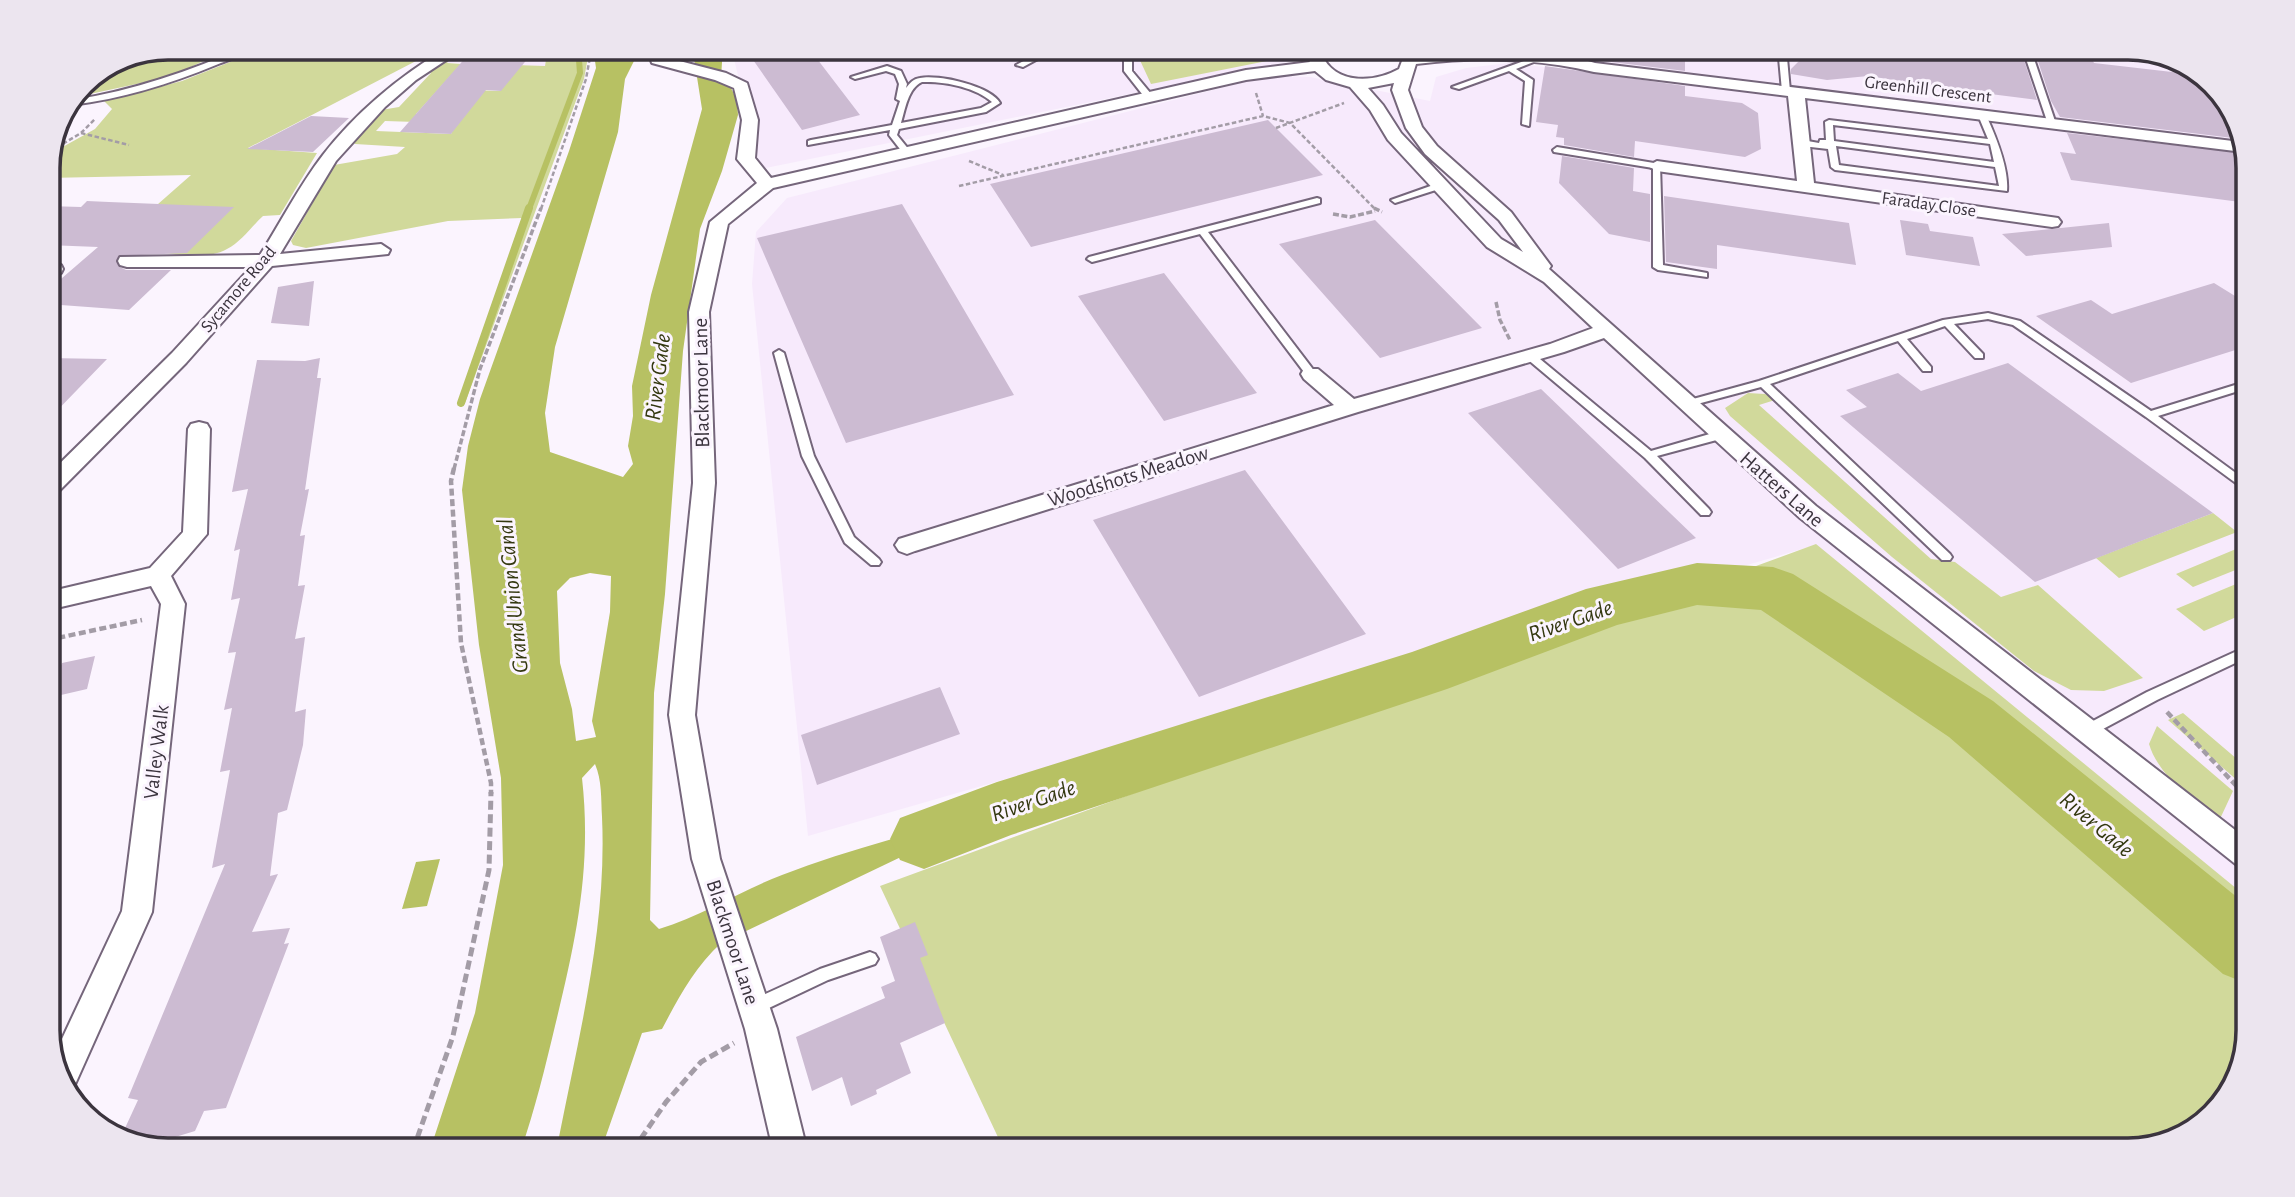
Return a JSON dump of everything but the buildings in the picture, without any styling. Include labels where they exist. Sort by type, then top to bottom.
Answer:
[{"type":"street","name":"Sycamore Road","points":[[60,475],[179,358],[265,261],[329,158],[379,104],[410,77],[438,60]]},
{"type":"street","points":[[657,60],[724,75],[741,86],[750,120],[746,159],[767,184]]},
{"type":"street","points":[[1318,60],[1318,66],[1359,88]]},
{"type":"street","points":[[1405,60],[1408,66],[1400,90],[1414,128],[1431,150],[1505,216],[1551,278]]},
{"type":"street","name":"Greenhill Crescent","points":[[1359,88],[1389,81],[1408,66],[1431,60]]},
{"type":"street","name":"Greenhill Crescent","points":[[1581,60],[1594,67],[2233,146]]},
{"type":"street","name":"Blackmoor Lane","points":[[789,1138],[758,1018],[706,859],[682,715],[704,483],[699,312],[719,222],[767,184],[906,150],[1246,75],[1318,66]]},
{"type":"street","name":"Hatters Lane","points":[[1359,88],[1394,136],[1494,243],[1551,278],[1720,435],[1808,512],[2085,732],[2236,848]]},
{"type":"street","points":[[1791,91],[1802,141],[1807,186]]},
{"type":"street","name":"Faraday Close","points":[[1657,166],[2052,222]]},
{"type":"street","points":[[127,261],[265,261],[381,250]]},
{"type":"street","name":"Woodshots Meadow","points":[[907,545],[1608,330]]},
{"type":"street","points":[[1311,373],[1350,407]]},
{"type":"street","points":[[60,598],[158,575],[195,534],[199,429]]},
{"type":"street","name":"Valley Walk","points":[[66,1066],[137,912],[173,604],[158,575]]},
{"type":"lane","points":[[83,101],[122,94],[178,77],[220,60]]},
{"type":"lane","points":[[1020,65],[1030,60]]},
{"type":"lane","points":[[1128,60],[1128,71],[1149,97]]},
{"type":"lane","points":[[1457,87],[1513,70],[1535,60]]},
{"type":"lane","points":[[1785,60],[1791,91]]},
{"type":"lane","points":[[2030,60],[2052,124]]},
{"type":"lane","points":[[855,77],[887,68],[898,73],[903,84],[897,122]]},
{"type":"lane","points":[[1513,70],[1529,80],[1526,124]]},
{"type":"lane","points":[[811,143],[897,122],[983,110],[996,103],[989,95],[936,79],[923,79],[911,85],[897,122],[893,135],[906,150]]},
{"type":"lane","points":[[1982,115],[1994,142],[2004,189],[1835,167],[1829,122],[1994,142]]},
{"type":"lane","points":[[1802,141],[2000,165]]},
{"type":"lane","points":[[1557,150],[1657,166],[1658,267],[1704,275]]},
{"type":"lane","points":[[1395,200],[1439,186]]},
{"type":"lane","points":[[1091,259],[1317,201]]},
{"type":"lane","points":[[1202,231],[1311,373]]},
{"type":"lane","points":[[1686,404],[1763,383],[1947,322],[1988,316],[2016,323],[2150,415],[2235,479]]},
{"type":"lane","points":[[1947,322],[1979,356]]},
{"type":"lane","points":[[1900,337],[1927,369]]},
{"type":"lane","points":[[779,353],[808,456],[849,540],[875,562]]},
{"type":"lane","points":[[1530,356],[1649,455],[1705,512]]},
{"type":"lane","points":[[1763,383],[1946,557]]},
{"type":"lane","points":[[2150,415],[2235,388]]},
{"type":"lane","points":[[1649,455],[1720,435]]},
{"type":"lane","points":[[2085,732],[2152,696],[2236,657]]},
{"type":"lane","points":[[758,1018],[825,974],[870,959]]},
{"type":"path","points":[[417,1138],[453,1036],[489,870],[491,783],[461,643],[451,481],[480,369],[557,167],[586,79],[589,60]]},
{"type":"path","points":[[1276,128],[1359,88]]},
{"type":"path","points":[[960,186],[1263,116],[1290,123],[1376,210],[1387,213]]},
{"type":"path","points":[[82,134],[129,145]]},
{"type":"path","points":[[1298,207],[1350,217],[1376,210]]},
{"type":"path","points":[[1496,303],[1500,320],[1512,343],[1530,356]]},
{"type":"path","points":[[60,637],[172,614]]},
{"type":"path","points":[[2152,696],[2236,784]]},
{"type":"path","points":[[641,1138],[666,1102],[701,1062],[758,1018]]},
{"type":"shaded area","points":[[206,60],[169,77],[90,94],[107,78],[146,62]]},
{"type":"shaded area","points":[[235,60],[418,60],[248,148],[317,153],[280,215],[263,216],[227,249],[202,256],[172,254],[116,241],[191,175],[60,178],[62,147],[95,129],[112,109],[104,101],[182,81]]},
{"type":"shaded area","points":[[444,60],[450,60],[447,63],[461,64],[416,114],[416,122],[385,121],[376,131],[451,134],[469,90],[501,91],[485,64],[545,66],[546,60],[587,60],[584,79],[465,403],[461,403],[522,218],[448,221],[306,248],[293,245],[291,241],[334,165],[397,154],[405,147],[355,144],[352,141],[381,110],[399,107],[431,73],[427,68]]},
{"type":"shaded area","points":[[450,60],[546,60],[545,66],[446,63]]},
{"type":"shaded area","points":[[734,60],[1297,60],[761,169]]},
{"type":"shaded area","points":[[1140,60],[1272,60],[1151,84]]},
{"type":"shaded area","points":[[1575,60],[2142,60],[2175,71],[2199,86],[2209,96],[2230,133],[2235,160],[2236,889],[1816,545],[808,836],[752,284],[756,232],[787,198],[1268,76],[1310,77],[1430,101],[1436,77],[1466,68],[1509,63],[1572,70]]},
{"type":"shaded area","points":[[1748,393],[1765,394],[1775,400],[1759,405],[1931,559],[1955,562],[2001,597],[2038,585],[2143,678],[2104,691],[2071,690],[2034,671],[1892,557],[1730,416],[1725,408]]},
{"type":"shaded area","points":[[2213,513],[2235,531],[2119,578],[2096,558]]},
{"type":"shaded area","points":[[1816,544],[2236,888],[2236,1030],[2230,1064],[2217,1090],[2204,1106],[2182,1123],[2142,1137],[998,1138],[880,886]]},
{"type":"shaded area","points":[[2235,549],[2235,570],[2193,587],[2176,574]]},
{"type":"shaded area","points":[[2235,584],[2236,617],[2204,631],[2176,609]]},
{"type":"shaded area","points":[[2183,713],[2236,758],[2236,779],[2168,720]]},
{"type":"shaded area","points":[[2157,726],[2233,791],[2219,821],[2178,787],[2160,766],[2149,744]]},
{"type":"water","name":"Grand Union Canal","points":[[595,60],[634,60],[625,79],[618,132],[555,347],[545,413],[550,452],[623,477],[633,464],[628,446],[633,416],[632,386],[651,295],[702,109],[694,60],[722,60],[721,78],[728,82],[737,100],[738,115],[722,171],[700,229],[683,351],[665,594],[654,693],[650,920],[659,929],[808,865],[997,811],[721,943],[695,973],[662,1029],[642,1033],[605,1138],[559,1138],[590,978],[600,898],[601,790],[595,764],[582,778],[585,842],[575,933],[544,1073],[525,1138],[434,1138],[475,1013],[503,865],[501,778],[479,645],[462,490],[468,446],[480,399],[596,68]],"holes":[[[590,573],[611,576],[610,612],[592,721],[596,737],[576,741],[572,709],[560,663],[557,591],[570,578]]]},
{"type":"water","points":[[440,859],[427,906],[402,909],[416,862]]},
{"type":"waterway","points":[[529,209],[580,73],[579,60]]},
{"type":"waterway","points":[[461,403],[529,208]]},
{"type":"waterway","name":"River Gade","points":[[924,839],[997,811],[1426,672],[1607,605],[1697,584],[1773,589],[1971,719],[2236,940]]}]
